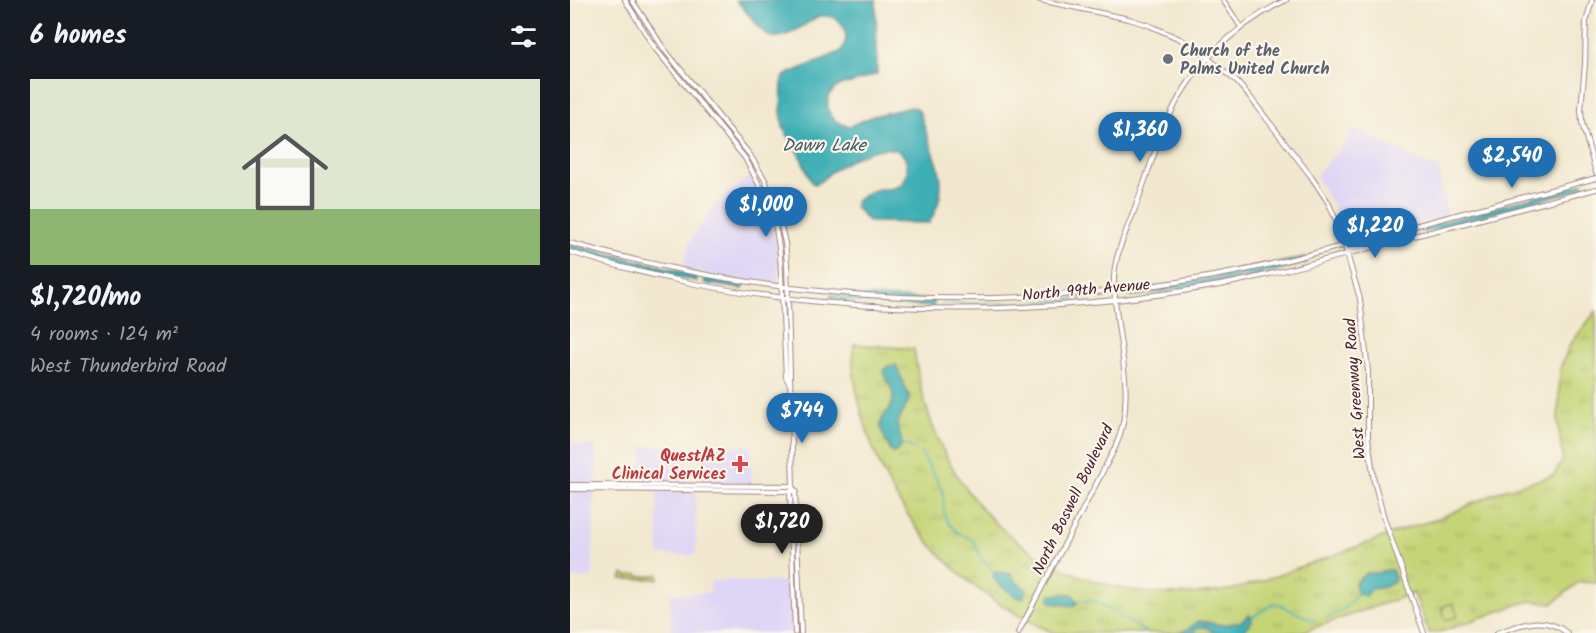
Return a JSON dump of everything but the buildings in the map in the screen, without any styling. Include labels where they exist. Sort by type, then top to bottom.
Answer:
[{"type":"street","points":[[625,0],[651,42],[753,172],[766,200],[776,229],[780,254],[786,377],[789,384]]},
{"type":"street","points":[[632,0],[658,41],[742,143],[773,199],[783,230],[788,293],[793,489],[798,539],[801,633]]},
{"type":"street","name":"West Greenway Road","points":[[1040,0],[1129,19],[1188,43],[1236,81],[1310,174],[1333,213],[1360,299],[1368,371],[1370,462],[1384,518],[1424,633]]},
{"type":"street","points":[[1223,0],[1241,27]]},
{"type":"street","name":"North Boswell Boulevard","points":[[1018,633],[1112,453],[1123,426],[1126,395],[1114,275],[1116,260],[1159,140],[1180,97],[1218,47],[1241,27],[1286,0]]},
{"type":"street","points":[[1592,0],[1586,22],[1581,109],[1582,123],[1596,173]]},
{"type":"street","name":"North 99th Avenue","points":[[570,243],[782,292],[856,305],[935,308],[1043,306],[1116,300],[1221,284],[1346,251],[1416,226],[1596,178]]},
{"type":"street","name":"North 99th Avenue","points":[[570,252],[692,283],[788,293],[903,298],[1041,297],[1115,290],[1236,272],[1346,251],[1418,236],[1596,189]]},
{"type":"street","points":[[1416,226],[1418,236]]},
{"type":"street","points":[[570,487],[793,489]]},
{"type":"street","points":[[793,489],[795,633]]},
{"type":"street","points":[[792,520],[795,538],[798,539]]},
{"type":"street","points":[[1497,633],[1518,625],[1537,622],[1555,625],[1567,633]]},
{"type":"shaded area","points":[[1353,129],[1416,160],[1439,168],[1448,216],[1347,241],[1332,204],[1316,177],[1318,172],[1340,150]]},
{"type":"shaded area","points":[[752,175],[772,222],[777,249],[779,284],[775,286],[683,269],[690,241],[714,205],[730,190]]},
{"type":"shaded area","points":[[570,445],[596,445],[596,483],[570,483]]},
{"type":"shaded area","points":[[643,446],[685,446],[685,484],[642,484]]},
{"type":"shaded area","points":[[702,447],[751,447],[752,485],[703,484]]},
{"type":"shaded area","points":[[570,490],[594,491],[593,578],[570,578]]},
{"type":"shaded area","points":[[657,491],[696,491],[696,555],[659,555]]},
{"type":"shaded area","points":[[710,581],[740,582],[789,581],[793,633],[672,633],[670,594],[710,593]]},
{"type":"green space","points":[[1596,311],[1596,583],[1579,582],[1552,604],[1532,601],[1522,603],[1437,633],[1429,633],[1414,593],[1299,633],[1054,633],[988,596],[933,548],[891,488],[875,454],[856,390],[854,372],[854,344],[914,349],[918,375],[933,426],[956,474],[988,515],[1008,534],[1033,552],[1059,567],[1115,587],[1144,592],[1204,593],[1234,589],[1263,581],[1434,520],[1506,489],[1554,475],[1563,459],[1558,424],[1560,369],[1569,346]]},
{"type":"green space","points":[[623,574],[652,576],[658,574],[659,578],[621,579]]},
{"type":"green space","points":[[1453,603],[1458,617],[1445,620],[1442,607]]},
{"type":"water","name":"Dawn Lake","points":[[736,0],[876,0],[877,74],[842,84],[834,89],[828,97],[828,108],[835,120],[850,126],[873,116],[912,107],[918,109],[936,158],[941,179],[939,200],[929,223],[869,222],[855,207],[855,202],[870,192],[893,188],[903,182],[907,167],[904,156],[897,150],[875,150],[863,154],[842,165],[816,184],[812,183],[783,127],[782,79],[786,75],[840,52],[846,38],[839,21],[827,16],[819,16],[793,32],[771,37],[765,34]]},
{"type":"water","points":[[1583,183],[1584,188],[1423,233],[1420,228]]},
{"type":"water","points":[[570,244],[697,275],[697,281],[570,251]]},
{"type":"water","points":[[1305,257],[1307,263],[1246,278],[1131,297],[1130,292],[1228,275]]},
{"type":"water","points":[[704,277],[744,283],[743,289],[704,283]]},
{"type":"water","points":[[831,294],[935,301],[933,307],[830,300]]},
{"type":"water","points":[[896,365],[910,398],[897,424],[901,444],[893,453],[882,432],[881,420],[892,404],[893,397],[883,371],[888,366]]},
{"type":"water","points":[[1392,570],[1394,582],[1385,587],[1371,589],[1366,596],[1358,594],[1355,583],[1366,573],[1379,573]]},
{"type":"water","points":[[995,572],[1011,574],[1015,581],[1026,589],[1023,598],[1018,598],[997,583],[993,576]]},
{"type":"water","points":[[1072,594],[1078,602],[1073,606],[1052,603],[1049,599],[1051,595]]},
{"type":"water","points":[[1248,615],[1251,616],[1252,621],[1241,633],[1213,633],[1210,629],[1203,627],[1194,633],[1178,633],[1199,621],[1222,625],[1240,622]]},
{"type":"waterway","points":[[941,304],[1032,303],[1100,297]]},
{"type":"waterway","points":[[902,443],[915,449]]},
{"type":"waterway","points":[[921,453],[943,490],[944,513],[948,522],[957,532],[973,540],[982,559],[994,572]]},
{"type":"waterway","points":[[1326,618],[1342,611],[1358,594]]},
{"type":"waterway","points":[[1078,601],[1095,601],[1147,633]]},
{"type":"waterway","points":[[1251,618],[1275,603],[1315,621]]},
{"type":"place","name":"Church of the Palms United Church","points":[[1168,59]]},
{"type":"place","name":"Quest/AZ Clinical Services","points":[[740,464]]}]
